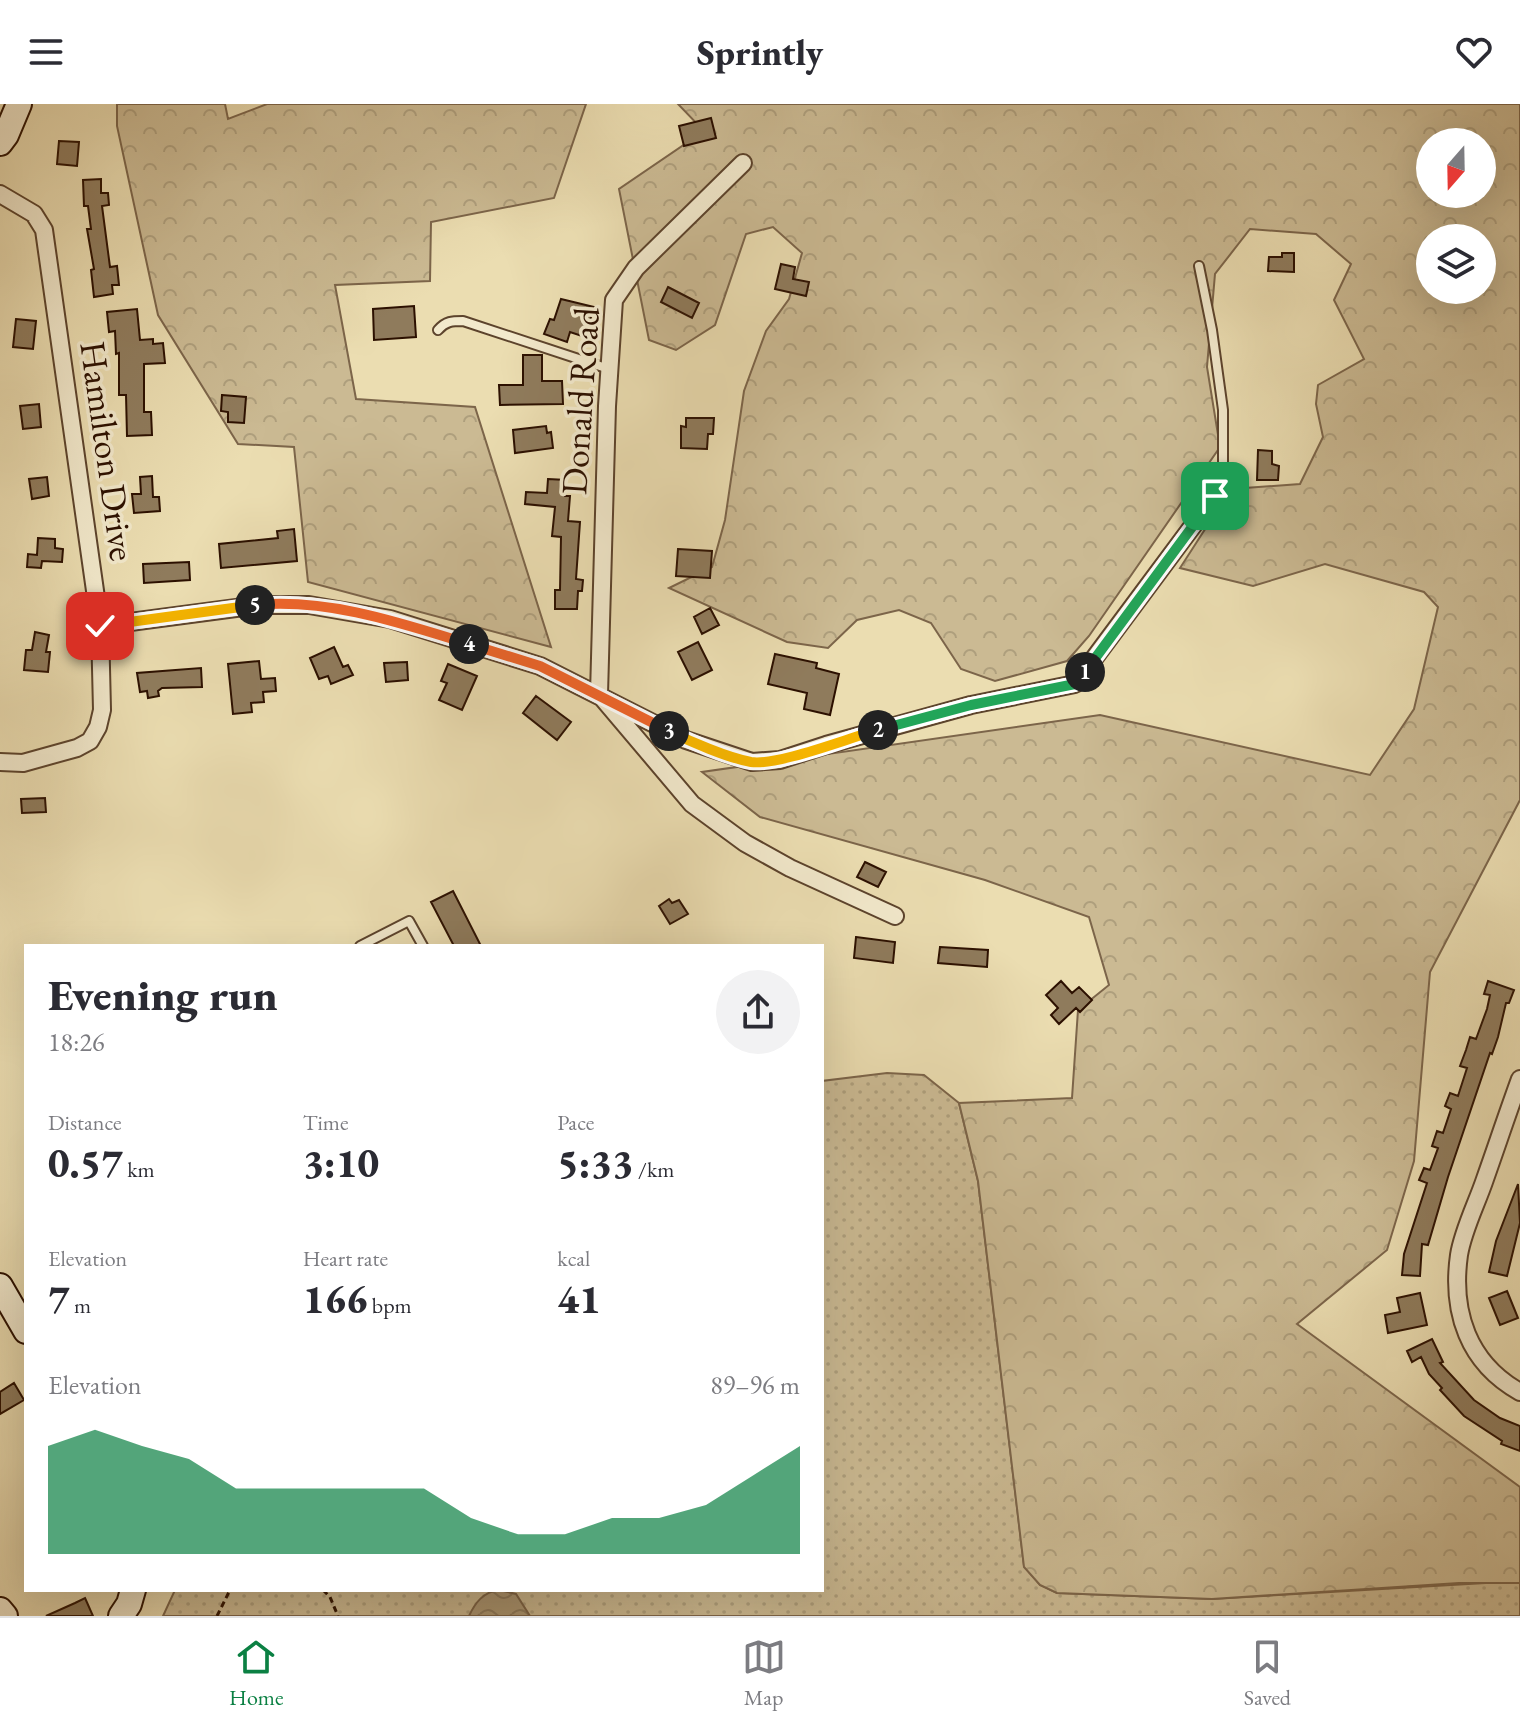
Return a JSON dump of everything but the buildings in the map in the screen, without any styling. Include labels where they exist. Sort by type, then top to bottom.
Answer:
[{"type":"street","points":[[0,143],[19,104]]},
{"type":"street","name":"Donald Road","points":[[599,694],[614,300],[636,268],[743,163]]},
{"type":"street","name":"Hamilton Drive","points":[[0,194],[34,214],[44,230],[100,626],[102,710],[98,727],[90,741],[58,755],[23,763],[0,762]]},
{"type":"street","points":[[100,626],[259,605],[309,605],[390,619],[540,666],[686,740],[752,762],[780,760],[971,705],[1075,684],[1215,496]]},
{"type":"street","points":[[599,694],[692,804],[745,843],[778,862],[895,916]]},
{"type":"street","points":[[1520,1079],[1459,1253],[1458,1285],[1461,1321],[1474,1350],[1503,1383],[1520,1392]]},
{"type":"street","points":[[0,1286],[24,1320]]},
{"type":"street","points":[[121,1616],[132,1592]]},
{"type":"street","points":[[0,1610],[5,1616]]},
{"type":"lane","points":[[1199,266],[1223,410],[1223,480],[1215,496]]},
{"type":"lane","points":[[438,330],[451,321],[463,321],[609,369]]},
{"type":"lane","points":[[364,944],[409,921],[422,944]]},
{"type":"path","points":[[217,1616],[229,1592]]},
{"type":"path","points":[[325,1592],[338,1616]]},
{"type":"green space","points":[[117,104],[225,104],[228,119],[267,104],[586,104],[554,198],[431,222],[430,281],[335,285],[356,399],[475,407],[551,647],[308,582],[294,447],[238,444],[158,315],[117,126]]},
{"type":"green space","points":[[678,104],[1520,104],[1520,800],[1430,972],[1414,1161],[1387,1250],[1297,1324],[1520,1487],[1520,1583],[1459,1583],[1212,1599],[1057,1593],[1040,1585],[1024,1567],[978,1181],[959,1103],[1072,1098],[1078,1010],[1109,985],[1089,917],[985,880],[760,817],[702,772],[1100,715],[1370,775],[1414,709],[1438,607],[1424,592],[1325,564],[1253,586],[1180,568],[1231,489],[1300,484],[1323,437],[1316,404],[1318,385],[1364,359],[1334,300],[1351,264],[1316,234],[1250,229],[1215,274],[1207,367],[1220,447],[1089,636],[1067,661],[995,681],[961,669],[931,623],[899,610],[857,620],[828,648],[787,642],[669,588],[712,567],[725,520],[744,391],[766,331],[789,299],[802,253],[773,227],[746,234],[715,325],[676,350],[649,340],[619,189],[704,131]]},
{"type":"green space","points":[[887,1073],[924,1075],[959,1103],[978,1181],[1024,1566],[1040,1585],[1057,1593],[1212,1599],[1520,1583],[1520,1616],[163,1616],[174,1592],[824,1592],[824,1081]]},
{"type":"water","points":[[488,1593],[516,1594],[530,1616],[469,1616]]},
{"type":"route","points":[[100,626],[259,605],[309,605],[390,619],[540,666],[686,740],[752,762],[780,760],[971,705],[1075,684],[1215,496]]}]
